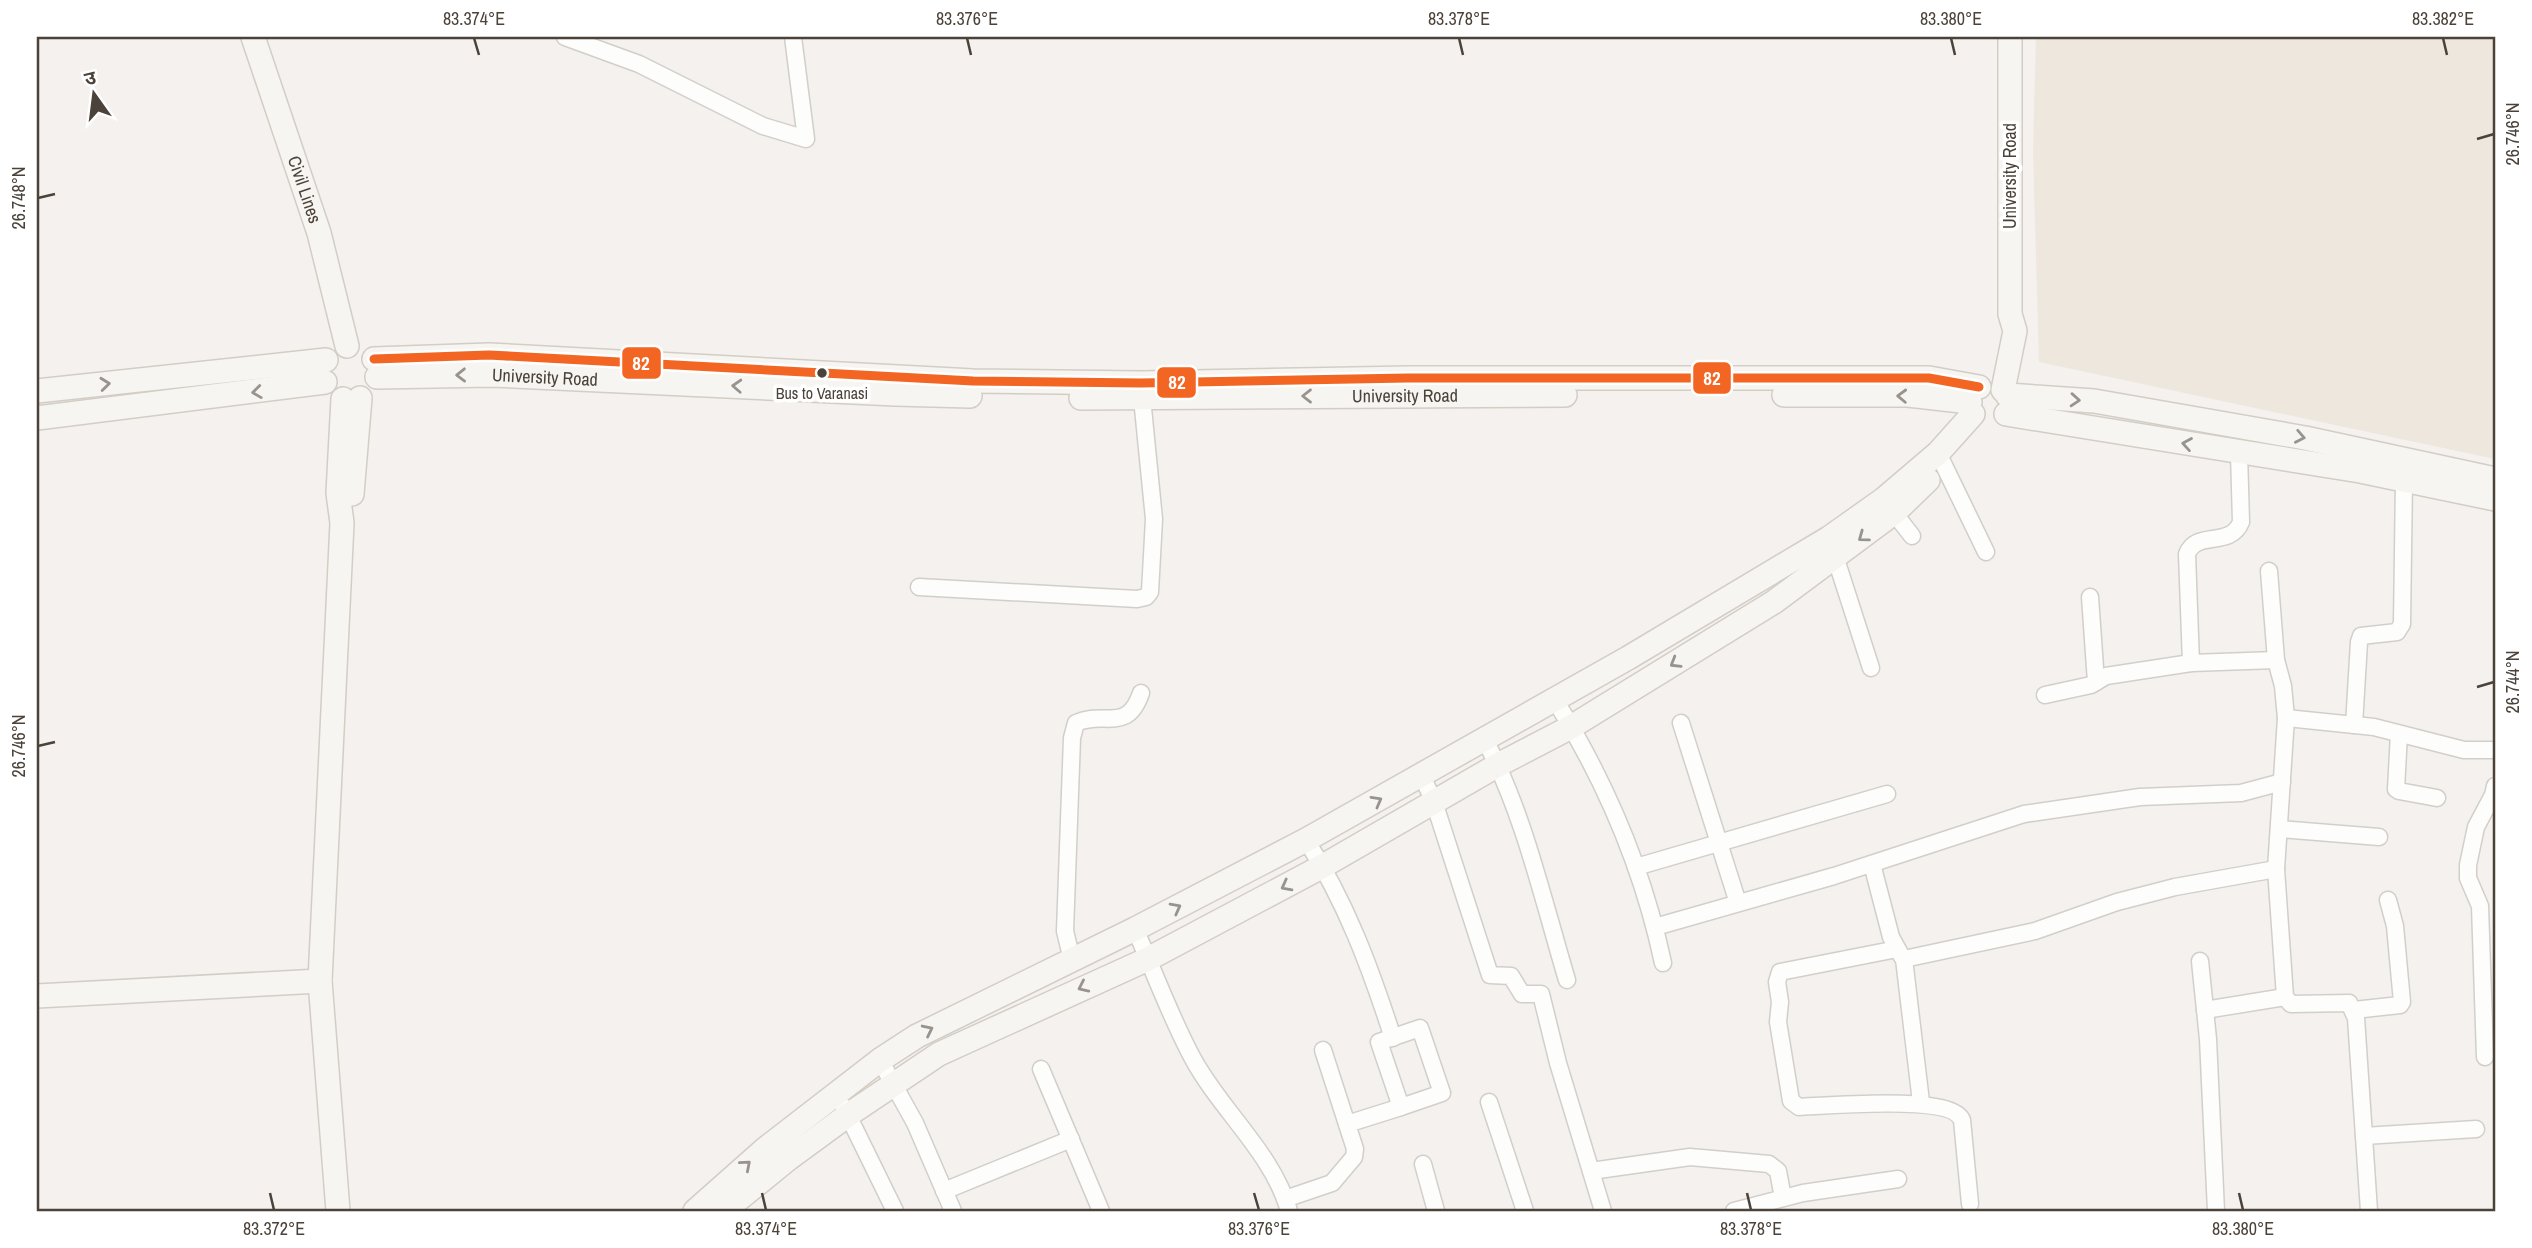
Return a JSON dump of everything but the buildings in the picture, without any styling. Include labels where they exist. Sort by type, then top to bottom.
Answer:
[{"type":"main road","name":"Civil Lines","points":[[253,37],[319,233],[347,346]]},
{"type":"main road","name":"University Road","points":[[376,368],[489,355],[1142,391],[1408,378],[1929,378],[1989,401],[2010,314],[2010,37]]},
{"type":"main road","points":[[347,346],[368,351],[376,368],[368,393],[352,398],[335,395],[326,371],[333,351],[347,346]]},
{"type":"main road","points":[[37,391],[326,371]]},
{"type":"main road","points":[[37,418],[326,371]]},
{"type":"main road","points":[[338,1211],[320,981],[342,523],[338,493],[352,398]]},
{"type":"main road","points":[[1989,401],[2239,453],[2360,471],[2495,499]]},
{"type":"main road","points":[[709,1209],[765,1149],[880,1060],[917,1036],[1135,929],[1306,840],[1832,547],[1889,506],[1941,458],[1989,401]]},
{"type":"main road","points":[[1989,401],[2107,403],[2305,438],[2495,479]]},
{"type":"main road","points":[[709,1209],[788,1159],[939,1054],[1148,959],[1323,866],[1498,765],[1571,727],[1774,603],[1832,547]]},
{"type":"main road","points":[[37,996],[320,981]]},
{"type":"street","points":[[565,37],[639,64],[763,126],[806,139],[793,37]]},
{"type":"street","points":[[919,587],[1137,599],[1146,597],[1150,592],[1154,519],[1142,391]]},
{"type":"street","points":[[2191,663],[2187,554],[2196,542],[2233,535],[2238,530],[2241,522],[2239,453]]},
{"type":"street","points":[[1941,458],[1986,552]]},
{"type":"street","points":[[2354,725],[2361,636],[2397,632],[2402,624],[2404,480]]},
{"type":"street","points":[[1889,506],[1912,536]]},
{"type":"street","points":[[1832,547],[1871,668]]},
{"type":"street","points":[[2269,572],[2276,660],[2283,686],[2286,718],[2276,869],[2286,997],[2291,1004],[2349,1003],[2354,1010],[2369,1211]]},
{"type":"street","points":[[2090,597],[2096,682]]},
{"type":"street","points":[[2045,695],[2091,685],[2106,677],[2191,663],[2276,660]]},
{"type":"street","points":[[1072,960],[1065,931],[1072,738],[1076,723],[1089,717],[1116,720],[1127,716],[1136,706],[1140,693]]},
{"type":"street","points":[[1555,700],[1590,758],[1614,810],[1655,926],[1663,963]]},
{"type":"street","points":[[2286,718],[2354,725],[2464,750],[2495,750]]},
{"type":"street","points":[[1682,723],[1738,904]]},
{"type":"street","points":[[2399,734],[2396,789],[2437,798]]},
{"type":"street","points":[[1485,740],[1498,765],[1567,980]]},
{"type":"street","points":[[1422,776],[1434,802],[1490,975],[1511,976],[1522,993],[1541,994],[1558,1063],[1603,1211]]},
{"type":"street","points":[[1655,926],[1872,864],[2024,814],[2140,797],[2241,793],[2282,782]]},
{"type":"street","points":[[2485,1057],[2480,906],[2469,878],[2468,865],[2476,827],[2495,786]]},
{"type":"street","points":[[1636,867],[1886,794]]},
{"type":"street","points":[[2279,829],[2379,837]]},
{"type":"street","points":[[1306,840],[1323,866],[1366,956],[1393,1038]]},
{"type":"street","points":[[1872,864],[1891,937],[1900,954],[1920,1102]]},
{"type":"street","points":[[1970,1204],[1960,1115],[1920,1102],[1799,1107],[1793,1105],[1777,1022],[1780,1002],[1777,976],[1783,970],[2035,931],[2117,902],[2175,887],[2276,869]]},
{"type":"street","points":[[2354,1010],[2400,1005],[2403,1002],[2395,926],[2388,900]]},
{"type":"street","points":[[1135,929],[1191,1056],[1215,1094],[1259,1153],[1285,1207],[1325,1187],[1340,1175],[1354,1157],[1355,1149],[1322,1050]]},
{"type":"street","points":[[2200,961],[2216,1211]]},
{"type":"street","points":[[2205,1010],[2286,997]]},
{"type":"street","points":[[1347,1124],[1401,1107],[1442,1093],[1420,1028],[1379,1042],[1401,1107]]},
{"type":"street","points":[[880,1060],[915,1123],[953,1211]]},
{"type":"street","points":[[1041,1069],[1101,1211]]},
{"type":"street","points":[[837,1092],[895,1211]]},
{"type":"street","points":[[1489,1102],[1525,1211]]},
{"type":"street","points":[[2364,1136],[2476,1129]]},
{"type":"street","points":[[944,1191],[1070,1139]]},
{"type":"street","points":[[1591,1171],[1690,1157],[1769,1164],[1778,1171],[1783,1198]]},
{"type":"street","points":[[1423,1164],[1436,1211]]},
{"type":"street","points":[[1734,1211],[1783,1198],[1898,1179]]},
{"type":"shaded area","points":[[2036,37],[2495,37],[2495,459],[2039,362],[2033,152]]},
{"type":"transit line","name":"82","points":[[374,359],[489,355],[973,381],[1141,383],[1408,378],[1929,378],[1979,387]]},
{"type":"place","name":"Bus to Varanasi","points":[[822,373]]}]
